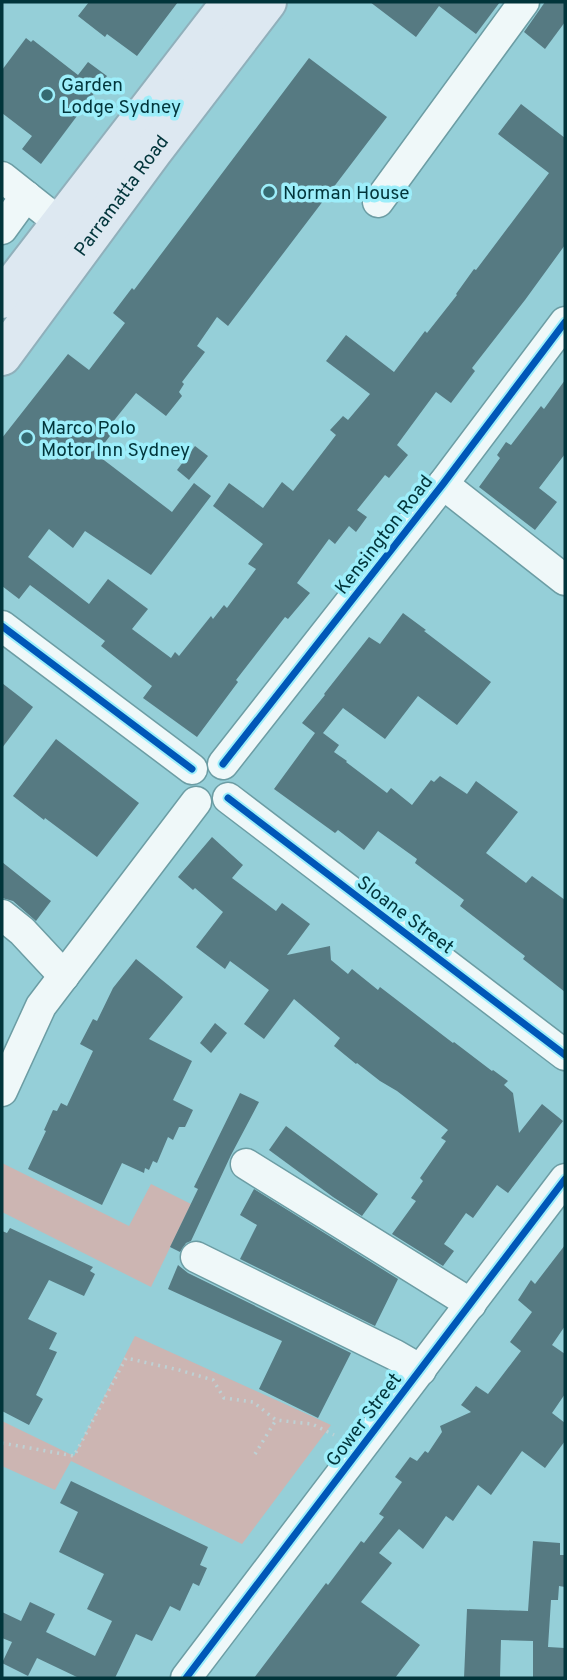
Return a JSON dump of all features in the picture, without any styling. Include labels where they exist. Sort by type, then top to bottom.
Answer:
[{"type":"highway","name":"Parramatta Road","points":[[2,297],[231,2]]},
{"type":"highway","name":"Parramatta Road","points":[[2,356],[267,2]]},
{"type":"street","points":[[377,202],[524,2]]},
{"type":"street","points":[[2,229],[10,189],[60,223]]},
{"type":"street","name":"Kensington Road","points":[[223,764],[443,484],[565,322]]},
{"type":"street","points":[[443,484],[565,580]]},
{"type":"street","points":[[2,626],[192,769]]},
{"type":"street","points":[[203,761],[223,764],[233,776],[232,791],[228,798],[217,806],[209,807],[196,802],[187,783],[192,769],[203,761]]},
{"type":"street","name":"Sloane Street","points":[[228,798],[565,1055]]},
{"type":"street","points":[[2,1091],[41,1006],[196,802]]},
{"type":"street","points":[[2,915],[64,975]]},
{"type":"street","points":[[246,1164],[471,1304]]},
{"type":"street","name":"Gower Street","points":[[186,1678],[471,1304],[555,1216],[565,1179]]},
{"type":"street","points":[[196,1257],[421,1370]]},
{"type":"path","points":[[2,1443],[74,1456],[126,1358],[213,1380],[224,1398],[253,1402],[276,1420],[312,1424],[334,1435]]},
{"type":"path","points":[[254,1454],[276,1420]]},
{"type":"shaded area","points":[[2,1163],[129,1226],[151,1184],[191,1204],[151,1287],[2,1212]]},
{"type":"shaded area","points":[[135,1336],[331,1425],[242,1544],[71,1461],[55,1490],[2,1466],[2,1421],[74,1456]]},
{"type":"building","points":[[89,2],[178,2],[137,56],[107,34],[105,37],[78,16]]},
{"type":"building","points":[[370,2],[500,2],[476,34],[439,6],[416,37]]},
{"type":"building","points":[[545,2],[565,2],[565,22],[545,49],[524,32]]},
{"type":"building","name":"Garden Lodge Sydney","points":[[26,38],[31,42],[33,40],[78,75],[88,62],[107,76],[41,164],[22,149],[32,136],[2,113],[2,70]]},
{"type":"building","points":[[309,58],[387,117],[228,326],[217,317],[197,346],[205,352],[182,382],[184,384],[179,392],[182,396],[166,416],[136,393],[108,428],[113,432],[96,454],[172,512],[194,483],[211,496],[151,575],[85,531],[73,548],[49,529],[28,557],[89,604],[108,579],[148,609],[132,629],[171,658],[175,652],[179,656],[211,616],[213,619],[224,605],[227,608],[256,569],[248,564],[263,544],[213,506],[229,483],[263,508],[282,482],[293,491],[336,435],[330,430],[343,416],[348,420],[370,394],[326,361],[346,335],[394,372],[457,295],[549,173],[498,134],[521,104],[565,138],[565,245],[472,368],[475,371],[451,403],[436,392],[397,445],[408,455],[389,478],[385,475],[357,510],[367,517],[356,532],[349,526],[335,544],[329,539],[297,583],[310,593],[288,619],[285,617],[236,680],[238,682],[197,737],[143,698],[152,686],[101,646],[105,641],[30,585],[19,599],[2,586],[2,438],[68,354],[89,370],[125,323],[113,313],[132,288],[134,290]]},
{"type":"building","points":[[565,380],[565,454],[539,488],[557,502],[535,530],[479,487],[500,458],[497,455],[506,442],[511,445],[541,406],[544,409]]},
{"type":"building","points":[[195,446],[208,456],[189,480],[177,470]]},
{"type":"building","points":[[403,613],[491,682],[457,725],[418,696],[385,739],[343,708],[323,733],[339,745],[334,752],[346,762],[387,793],[391,788],[412,805],[431,780],[434,782],[440,776],[467,794],[476,781],[518,812],[486,853],[526,883],[532,876],[565,900],[565,992],[523,959],[525,956],[460,906],[464,900],[415,863],[417,859],[378,831],[364,850],[338,830],[335,833],[274,789],[315,733],[302,723],[369,637],[380,644]]},
{"type":"building","points":[[2,683],[33,707],[2,748]]},
{"type":"building","points":[[56,739],[139,803],[97,857],[13,796]]},
{"type":"building","points":[[212,837],[243,865],[232,878],[276,911],[282,903],[310,924],[287,955],[330,946],[331,960],[348,974],[352,969],[378,990],[380,987],[508,1081],[504,1085],[513,1093],[519,1133],[542,1104],[563,1121],[508,1193],[497,1185],[473,1218],[466,1213],[444,1244],[454,1251],[443,1266],[392,1234],[416,1201],[411,1198],[423,1181],[420,1178],[446,1141],[441,1138],[448,1130],[334,1046],[340,1038],[294,999],[264,1039],[244,1024],[269,990],[230,961],[225,969],[196,947],[223,912],[178,877]]},
{"type":"building","points":[[2,862],[51,901],[36,921],[13,901],[2,898]]},
{"type":"building","points":[[136,959],[183,997],[149,1039],[192,1061],[173,1100],[193,1110],[185,1127],[179,1127],[173,1140],[168,1137],[157,1163],[153,1161],[149,1170],[145,1168],[144,1173],[122,1163],[102,1205],[28,1169],[53,1110],[57,1111],[61,1103],[67,1106],[93,1051],[80,1044],[93,1019],[97,1021],[113,988]]},
{"type":"building","points":[[215,1023],[227,1033],[211,1053],[200,1043]]},
{"type":"building","points":[[240,1093],[259,1102],[191,1241],[186,1243],[180,1252],[170,1247],[198,1189],[194,1187]]},
{"type":"building","points":[[286,1126],[378,1194],[362,1216],[269,1150]]},
{"type":"building","points":[[254,1189],[398,1279],[375,1326],[240,1259],[257,1225],[240,1215]]},
{"type":"building","points":[[10,1228],[93,1267],[90,1271],[95,1274],[84,1296],[49,1280],[28,1319],[57,1333],[49,1349],[57,1352],[36,1395],[43,1399],[29,1425],[2,1411],[2,1231],[7,1233]]},
{"type":"building","points":[[565,1245],[565,1326],[552,1345],[565,1354],[565,1394],[552,1413],[565,1423],[565,1441],[545,1468],[522,1451],[491,1495],[478,1485],[453,1521],[446,1516],[423,1549],[399,1529],[379,1553],[392,1563],[361,1602],[420,1645],[395,1678],[254,1678],[326,1583],[328,1585],[361,1541],[364,1543],[384,1517],[379,1514],[402,1482],[395,1477],[410,1457],[417,1461],[425,1451],[428,1453],[442,1432],[440,1426],[471,1412],[461,1405],[476,1386],[488,1394],[521,1351],[510,1342],[532,1312],[518,1300],[531,1280],[535,1284]]},
{"type":"building","points":[[178,1265],[188,1273],[351,1353],[318,1418],[259,1389],[282,1341],[168,1289]]},
{"type":"building","points":[[71,1481],[208,1547],[200,1565],[207,1568],[199,1586],[193,1583],[180,1611],[170,1606],[152,1641],[136,1634],[115,1678],[79,1678],[37,1658],[28,1676],[2,1663],[12,1642],[2,1638],[2,1612],[21,1621],[30,1602],[55,1614],[46,1632],[95,1656],[112,1621],[87,1609],[104,1574],[59,1552],[78,1512],[60,1503]]},
{"type":"building","points":[[533,1541],[560,1543],[560,1555],[565,1555],[565,1587],[559,1586],[558,1600],[551,1600],[548,1647],[565,1648],[565,1678],[533,1678],[533,1641],[501,1640],[500,1678],[464,1678],[467,1609],[528,1611]]},
{"type":"cycle path","points":[[223,764],[443,484],[565,322]]},
{"type":"cycle path","points":[[2,626],[192,769]]},
{"type":"cycle path","points":[[228,798],[565,1055]]},
{"type":"cycle path","points":[[186,1678],[565,1179]]},
{"type":"place","name":"Garden Lodge Sydney","points":[[47,95]]},
{"type":"place","name":"Norman House","points":[[269,192]]},
{"type":"place","name":"Marco Polo Motor Inn Sydney","points":[[27,438]]}]
